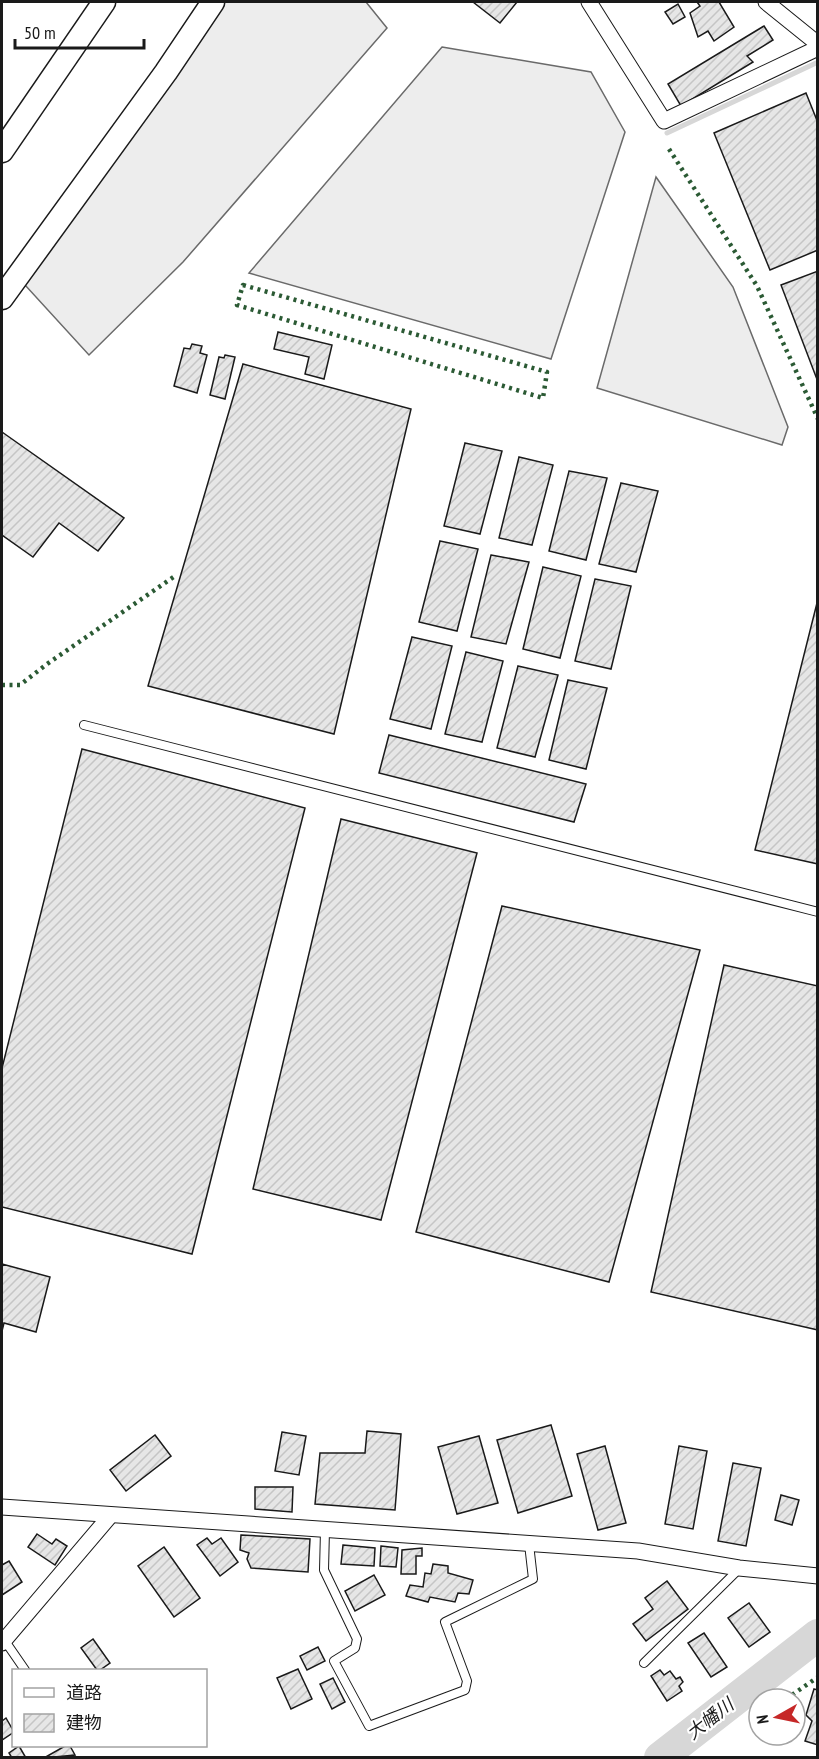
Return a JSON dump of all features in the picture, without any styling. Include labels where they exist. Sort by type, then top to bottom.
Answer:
[{"type":"street","points":[[2,151],[104,2]]},
{"type":"street","points":[[2,298],[166,72],[213,2]]},
{"type":"street","points":[[589,2],[664,121],[818,46],[766,2]]},
{"type":"street","points":[[2,1507],[638,1551],[739,1568],[818,1576]]},
{"type":"street","points":[[3,1642],[110,1516]]},
{"type":"lane","points":[[84,725],[818,912]]},
{"type":"lane","points":[[325,1530],[324,1570],[357,1639],[355,1648],[334,1661],[369,1726],[465,1690],[467,1681],[445,1622],[533,1579],[529,1544]]},
{"type":"lane","points":[[644,1663],[739,1568]]},
{"type":"lane","points":[[3,1642],[23,1669]]},
{"type":"shaded area","points":[[224,2],[366,2],[387,28],[183,262],[89,355],[25,285]]},
{"type":"shaded area","points":[[442,47],[591,72],[625,132],[551,359],[249,273]]},
{"type":"shaded area","points":[[656,177],[733,287],[788,427],[782,445],[597,388]]},
{"type":"building","points":[[473,2],[517,2],[500,23]]},
{"type":"building","points":[[697,2],[719,2],[734,27],[714,41],[708,31],[698,37],[690,13],[700,6]]},
{"type":"building","points":[[678,4],[685,17],[673,24],[665,12]]},
{"type":"building","points":[[764,26],[773,40],[747,56],[753,62],[681,106],[668,84]]},
{"type":"building","points":[[806,93],[818,123],[818,250],[770,270],[714,133]]},
{"type":"building","points":[[818,271],[818,382],[781,285]]},
{"type":"building","points":[[278,332],[332,345],[324,379],[305,374],[309,357],[274,349]]},
{"type":"building","points":[[192,344],[202,346],[200,353],[207,355],[197,393],[174,386],[184,348],[190,349]]},
{"type":"building","points":[[225,355],[235,357],[225,399],[210,395],[219,357],[224,358]]},
{"type":"building","points":[[243,364],[411,409],[334,734],[148,686]]},
{"type":"building","points":[[2,432],[124,518],[98,551],[59,523],[33,557],[2,535]]},
{"type":"building","points":[[465,443],[502,451],[480,534],[444,526]]},
{"type":"building","points":[[519,457],[553,465],[532,545],[499,538]]},
{"type":"building","points":[[569,471],[607,478],[586,560],[549,551]]},
{"type":"building","points":[[621,483],[658,491],[636,572],[599,564]]},
{"type":"building","points":[[440,541],[478,549],[457,631],[419,622]]},
{"type":"building","points":[[491,555],[529,562],[506,644],[471,637]]},
{"type":"building","points":[[543,567],[581,576],[560,658],[523,649]]},
{"type":"building","points":[[595,579],[631,586],[611,669],[575,661]]},
{"type":"building","points":[[818,599],[818,864],[755,850]]},
{"type":"building","points":[[412,637],[452,646],[431,729],[390,719]]},
{"type":"building","points":[[466,652],[503,661],[482,742],[445,734]]},
{"type":"building","points":[[518,666],[558,675],[535,757],[497,748]]},
{"type":"building","points":[[568,680],[607,688],[586,769],[549,760]]},
{"type":"building","points":[[389,735],[586,784],[574,822],[379,773]]},
{"type":"building","points":[[82,749],[305,808],[192,1254],[2,1207],[2,1068]]},
{"type":"building","points":[[341,819],[477,853],[381,1220],[253,1189]]},
{"type":"building","points":[[502,906],[700,950],[609,1282],[416,1232]]},
{"type":"building","points":[[724,965],[818,986],[818,1330],[651,1292]]},
{"type":"building","points":[[2,1264],[50,1277],[36,1332],[4,1323],[2,1331]]},
{"type":"building","points":[[551,1425],[572,1496],[518,1513],[497,1440]]},
{"type":"building","points":[[367,1431],[401,1434],[395,1510],[315,1504],[320,1453],[365,1453]]},
{"type":"building","points":[[282,1432],[306,1436],[299,1475],[275,1471]]},
{"type":"building","points":[[155,1435],[171,1456],[126,1491],[110,1470]]},
{"type":"building","points":[[479,1436],[498,1503],[457,1514],[438,1447]]},
{"type":"building","points":[[605,1446],[626,1523],[598,1530],[577,1454]]},
{"type":"building","points":[[679,1446],[707,1451],[693,1529],[665,1524]]},
{"type":"building","points":[[733,1463],[761,1468],[746,1546],[718,1541]]},
{"type":"building","points":[[255,1487],[293,1487],[292,1512],[255,1509]]},
{"type":"building","points":[[781,1495],[799,1500],[792,1525],[775,1520]]},
{"type":"building","points":[[37,1534],[52,1544],[56,1539],[67,1546],[55,1565],[28,1547]]},
{"type":"building","points":[[241,1535],[310,1539],[308,1572],[251,1568],[247,1559],[249,1553],[240,1550]]},
{"type":"building","points":[[207,1538],[212,1544],[221,1538],[238,1562],[220,1576],[197,1545]]},
{"type":"building","points":[[343,1545],[375,1548],[374,1566],[341,1564]]},
{"type":"building","points":[[381,1546],[398,1548],[396,1567],[380,1566]]},
{"type":"building","points":[[164,1547],[200,1598],[174,1617],[138,1566]]},
{"type":"building","points":[[422,1548],[422,1556],[416,1556],[416,1574],[401,1574],[402,1550]]},
{"type":"building","points":[[9,1561],[22,1582],[2,1595],[2,1565]]},
{"type":"building","points":[[433,1564],[448,1566],[448,1573],[473,1580],[469,1594],[458,1593],[455,1602],[430,1597],[428,1602],[406,1596],[410,1585],[423,1587],[425,1573],[431,1574]]},
{"type":"building","points":[[374,1575],[385,1595],[355,1611],[345,1591]]},
{"type":"building","points":[[667,1581],[688,1609],[646,1641],[633,1624],[653,1609],[645,1598]]},
{"type":"building","points":[[749,1603],[770,1632],[749,1647],[728,1618]]},
{"type":"building","points":[[704,1633],[727,1667],[711,1677],[688,1643]]},
{"type":"building","points":[[93,1639],[110,1663],[101,1669],[96,1669],[81,1648]]},
{"type":"building","points":[[318,1647],[325,1661],[307,1670],[300,1656]]},
{"type":"building","points":[[298,1669],[312,1699],[291,1709],[277,1678]]},
{"type":"building","points":[[660,1670],[664,1675],[670,1671],[676,1679],[680,1677],[683,1682],[679,1686],[682,1691],[667,1701],[651,1676]]},
{"type":"building","points":[[333,1678],[345,1702],[332,1709],[320,1684]]},
{"type":"building","points":[[814,1689],[818,1690],[818,1745],[807,1742],[812,1721],[807,1716]]},
{"type":"building","points":[[6,1718],[12,1733],[2,1740],[2,1721]]},
{"type":"building","points":[[20,1747],[26,1758],[12,1758],[9,1753]]},
{"type":"building","points":[[63,1747],[71,1747],[75,1755],[44,1758]]},
{"type":"waterway","points":[[667,133],[816,63]]},
{"type":"waterway","name":"大幡川","points":[[660,1758],[818,1635]]},
{"type":"hedge","points":[[669,149],[757,286],[818,419]]},
{"type":"hedge","points":[[243,285],[547,372],[543,398],[237,305],[243,285]]},
{"type":"hedge","points":[[2,685],[20,685],[175,576]]},
{"type":"hedge","points":[[803,1687],[818,1677]]}]
